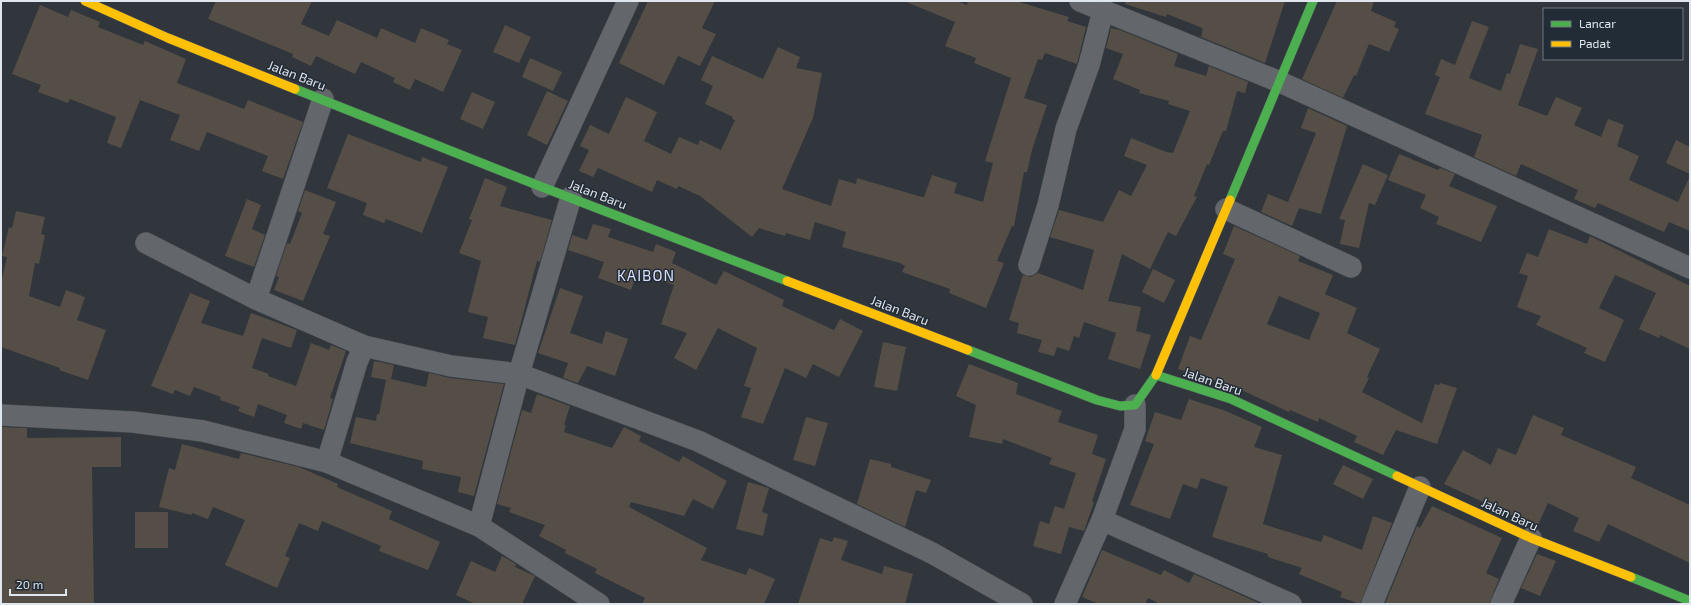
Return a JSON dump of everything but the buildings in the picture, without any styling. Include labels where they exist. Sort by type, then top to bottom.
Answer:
[{"type":"street","name":"Jalan Baru","points":[[85,1],[168,38],[542,187],[1097,400],[1126,408],[1135,405]]},
{"type":"street","points":[[542,187],[628,1]]},
{"type":"street","points":[[1080,1],[1280,82],[1690,268]]},
{"type":"street","points":[[1066,604],[1102,520],[1135,429],[1135,405],[1156,375],[1313,1]]},
{"type":"street","points":[[1029,265],[1048,205],[1066,129],[1089,65],[1103,11]]},
{"type":"street","points":[[256,299],[323,99]]},
{"type":"street","points":[[479,526],[519,374],[571,197]]},
{"type":"street","points":[[1226,209],[1350,267]]},
{"type":"street","points":[[146,244],[256,299],[364,346],[451,366],[519,374],[698,441],[932,554],[1022,604]]},
{"type":"street","points":[[327,462],[357,362],[364,346]]},
{"type":"street","name":"Jalan Baru","points":[[1156,375],[1231,399],[1531,538],[1690,601]]},
{"type":"street","points":[[1,415],[133,422],[203,431],[327,462],[479,526],[599,604]]},
{"type":"street","points":[[1372,604],[1420,487]]},
{"type":"street","points":[[1102,520],[1291,604]]},
{"type":"street","points":[[1501,604],[1531,538]]},
{"type":"traffic: fast","points":[[1230,200],[1313,1]]},
{"type":"traffic: fast","points":[[295,89],[542,187],[787,281]]},
{"type":"traffic: fast","points":[[968,350],[1097,400],[1120,406],[1135,405],[1156,375],[1231,399],[1397,476]]},
{"type":"traffic: fast","points":[[1631,577],[1690,601]]},
{"type":"traffic: slow","points":[[85,1],[168,38],[295,89]]},
{"type":"traffic: slow","points":[[1156,375],[1230,200]]},
{"type":"traffic: slow","points":[[787,281],[968,350]]},
{"type":"traffic: slow","points":[[1397,476],[1531,538],[1631,577]]},
{"type":"district","name":"KAIBON","points":[[646,276]]}]
